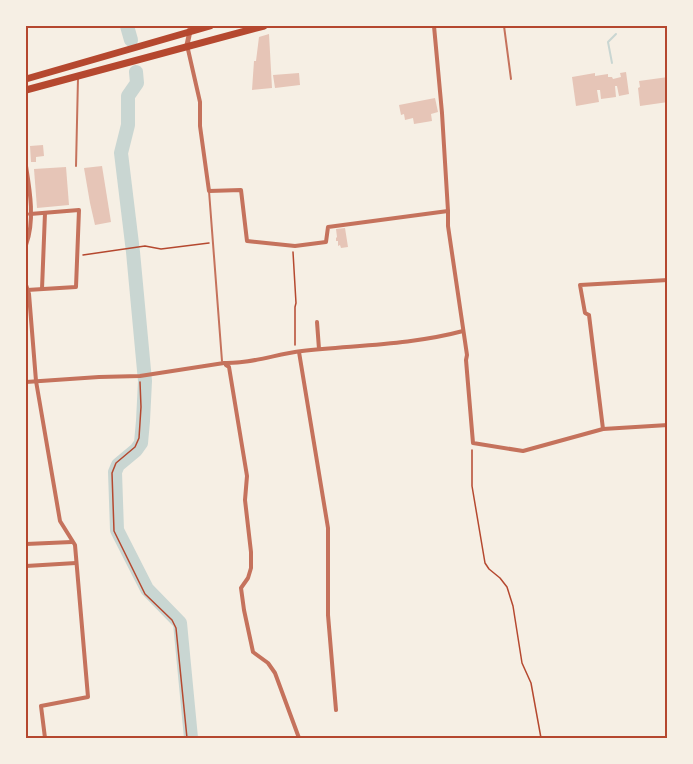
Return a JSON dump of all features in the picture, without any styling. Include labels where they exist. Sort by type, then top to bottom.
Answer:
[{"type":"highway","points":[[26,79],[190,28],[210,26]]},
{"type":"highway","points":[[26,90],[264,26]]},
{"type":"street","points":[[434,26],[449,238],[467,355],[473,443],[523,451],[603,429],[668,425]]},
{"type":"street","points":[[190,28],[187,45],[200,102],[200,126],[209,190],[241,190],[247,241],[292,246],[326,242],[328,227],[448,211]]},
{"type":"street","points":[[26,166],[30,214],[26,244]]},
{"type":"street","points":[[30,214],[80,210],[76,287],[27,291],[36,381],[60,521],[75,545],[88,697],[41,706],[45,738]]},
{"type":"street","points":[[42,289],[45,213]]},
{"type":"street","points":[[603,429],[590,315],[585,313],[580,285],[668,280]]},
{"type":"street","points":[[317,322],[319,349]]},
{"type":"street","points":[[26,330],[32,329]]},
{"type":"street","points":[[26,382],[142,376],[319,349],[440,337],[463,331]]},
{"type":"street","points":[[297,352],[328,528],[328,615],[336,710]]},
{"type":"street","points":[[223,363],[229,367],[247,476],[245,500],[251,568],[241,588],[243,610],[253,652],[268,663],[275,673],[299,738]]},
{"type":"street","points":[[26,544],[73,542]]},
{"type":"street","points":[[26,566],[76,563]]},
{"type":"lane","points":[[504,26],[511,79]]},
{"type":"lane","points":[[76,166],[78,75]]},
{"type":"lane","points":[[209,190],[223,363]]},
{"type":"path","points":[[78,256],[145,246],[161,249],[213,242]]},
{"type":"path","points":[[292,246],[297,352]]},
{"type":"path","points":[[142,376],[139,438],[135,447],[116,464],[112,473],[114,531],[145,594],[172,620],[176,628],[187,738]]},
{"type":"path","points":[[473,443],[472,486],[485,562],[507,587],[513,606],[522,663],[531,682],[542,738]]},
{"type":"building","points":[[269,34],[272,88],[252,90],[254,61],[256,61],[259,37]]},
{"type":"building","points":[[626,72],[629,94],[619,96],[617,86],[615,86],[616,97],[601,99],[600,90],[597,90],[599,102],[576,106],[572,77],[595,73],[595,76],[608,74],[608,77],[613,79],[621,77],[620,73]]},
{"type":"building","points":[[299,73],[300,85],[275,88],[273,75]]},
{"type":"building","points":[[668,77],[668,102],[640,106],[639,81]]},
{"type":"building","points":[[435,98],[438,112],[431,114],[432,121],[414,124],[413,118],[405,120],[404,114],[401,115],[399,105]]},
{"type":"building","points":[[43,145],[44,156],[36,157],[36,162],[31,162],[30,146]]},
{"type":"building","points":[[102,166],[111,222],[95,225],[84,168]]},
{"type":"building","points":[[66,167],[69,205],[37,208],[34,169]]},
{"type":"building","points":[[345,228],[348,247],[341,248],[336,241],[336,229]]},
{"type":"waterway","points":[[127,26],[131,40]]},
{"type":"waterway","points":[[612,63],[608,42],[616,34]]},
{"type":"waterway","points":[[136,72],[137,83],[128,96],[128,125],[121,153],[145,381],[141,443],[118,465],[115,472],[117,530],[147,589],[180,623],[191,738]]}]
